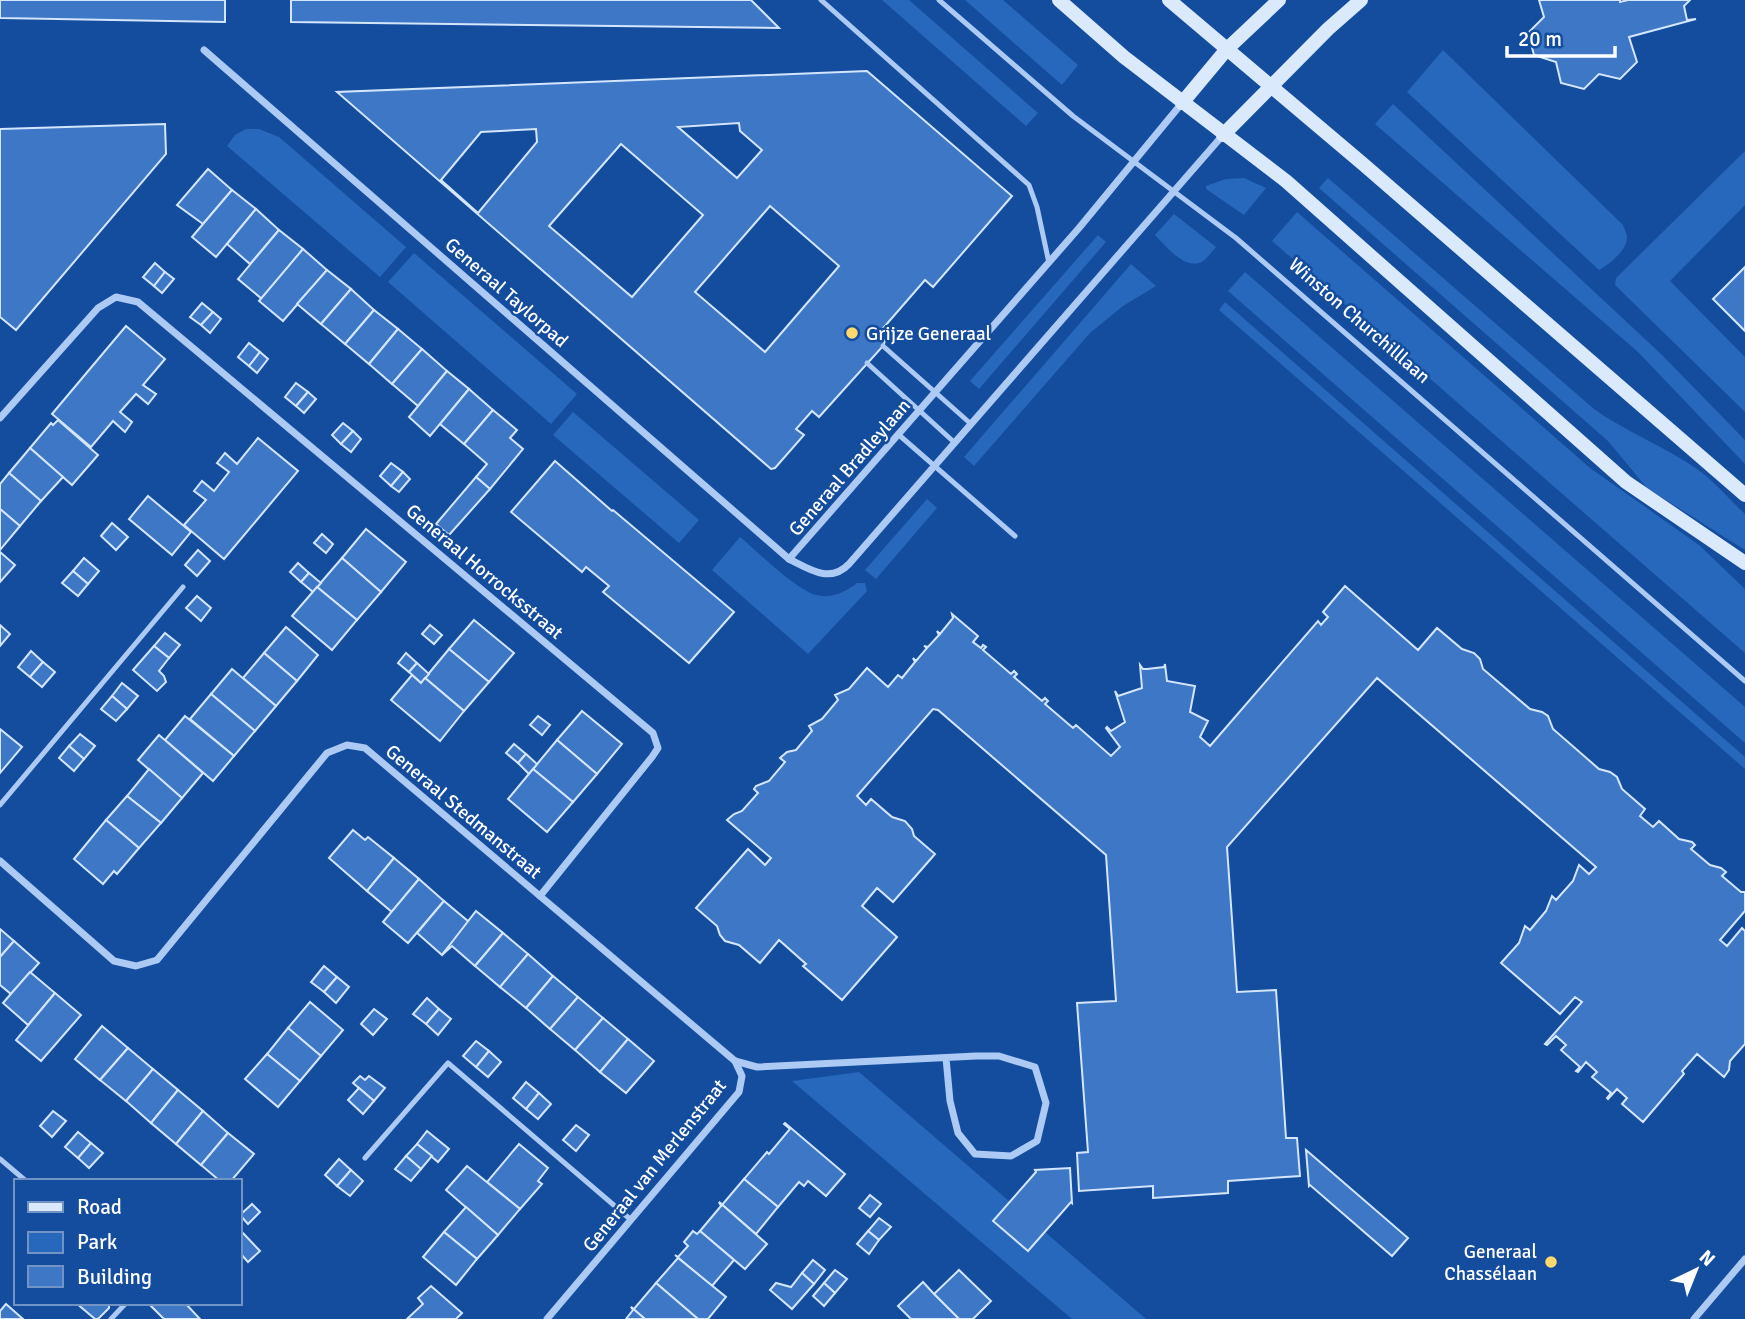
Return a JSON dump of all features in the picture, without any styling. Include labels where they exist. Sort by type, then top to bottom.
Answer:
[{"type":"main road","points":[[1059,0],[1124,57],[1286,181],[1626,482],[1745,563]]},
{"type":"main road","points":[[1169,0],[1745,495]]},
{"type":"main road","points":[[1182,103],[1227,49],[1279,0]]},
{"type":"main road","points":[[1223,135],[1328,29],[1361,0]]},
{"type":"street","name":"Generaal Taylorpad","points":[[204,50],[789,559]]},
{"type":"street","name":"Generaal Bradleylaan","points":[[1182,103],[1049,263],[789,559],[819,574],[831,575],[845,568],[1223,135]]},
{"type":"street","name":"Generaal Horrocksstraat","points":[[0,418],[98,308],[116,297],[138,302],[653,733],[658,748],[652,757],[540,896]]},
{"type":"street","name":"Generaal Stedmanstraat","points":[[0,861],[114,961],[136,966],[157,960],[327,753],[347,745],[365,748],[734,1061]]},
{"type":"street","name":"Generaal van Merlenstraat","points":[[734,1061],[757,1067],[946,1058],[999,1056],[1035,1067],[1046,1103],[1037,1141],[1011,1156],[975,1154],[958,1133],[950,1101],[946,1058]]},
{"type":"street","name":"Generaal van Merlenstraat","points":[[547,1319],[739,1092],[742,1076],[734,1061]]},
{"type":"street","points":[[1694,1319],[1745,1259]]},
{"type":"lane","points":[[821,0],[1029,184],[1037,207],[1049,263]]},
{"type":"lane","name":"Winston Churchilllaan","points":[[939,0],[1073,116],[1174,190],[1276,272],[1745,681]]},
{"type":"lane","points":[[883,346],[971,424]]},
{"type":"lane","points":[[867,363],[955,443]]},
{"type":"lane","points":[[899,435],[1015,536]]},
{"type":"lane","points":[[0,805],[183,587]]},
{"type":"lane","points":[[365,1158],[448,1063],[630,1219]]},
{"type":"lane","points":[[0,1159],[24,1179]]},
{"type":"lane","points":[[111,1319],[124,1305]]},
{"type":"green space","points":[[882,0],[909,0],[1038,113],[1026,126]]},
{"type":"green space","points":[[965,0],[1003,0],[1078,65],[1062,85]]},
{"type":"green space","points":[[1443,50],[1623,225],[1626,242],[1608,264],[1599,270],[1407,92]]},
{"type":"green space","points":[[1393,104],[1661,354],[1745,440],[1745,464],[1638,352],[1375,124]]},
{"type":"green space","points":[[246,129],[259,129],[279,137],[406,247],[380,277],[227,146],[235,135]]},
{"type":"green space","points":[[1745,151],[1745,205],[1670,281],[1745,357],[1745,412],[1615,285],[1616,278]]},
{"type":"green space","points":[[1244,178],[1266,188],[1244,215],[1206,189],[1206,186],[1226,179]]},
{"type":"green space","points":[[1328,178],[1594,409],[1710,479],[1745,514],[1745,550],[1647,488],[1608,441],[1319,188]]},
{"type":"green space","points":[[1297,212],[1590,468],[1699,545],[1745,589],[1745,653],[1272,241]]},
{"type":"green space","points":[[1174,214],[1216,247],[1202,262],[1193,264],[1181,259],[1155,235]]},
{"type":"green space","points":[[1098,235],[1106,242],[979,389],[970,381]]},
{"type":"green space","points":[[414,253],[577,394],[551,424],[388,282]]},
{"type":"green space","points":[[1131,264],[1156,286],[1123,306],[1090,333],[974,466],[964,457]]},
{"type":"green space","points":[[1245,272],[1745,707],[1745,743],[1228,291]]},
{"type":"green space","points":[[1225,302],[1745,757],[1745,769],[1219,310]]},
{"type":"green space","points":[[573,412],[699,520],[679,543],[553,435]]},
{"type":"green space","points":[[927,499],[937,508],[876,579],[865,570]]},
{"type":"green space","points":[[740,537],[787,578],[816,595],[833,595],[857,583],[865,583],[867,591],[808,654],[712,570]]},
{"type":"green space","points":[[859,1072],[1146,1319],[1072,1319],[792,1081]]},
{"type":"building","points":[[0,0],[225,0],[225,22],[0,18]]},
{"type":"building","points":[[291,0],[751,0],[779,28],[291,22]]},
{"type":"building","points":[[1539,0],[1690,0],[1684,6],[1687,20],[1696,19],[1629,37],[1637,62],[1620,79],[1599,74],[1584,89],[1561,83],[1556,62],[1534,55],[1528,33],[1544,17]]},
{"type":"building","points":[[867,71],[1012,196],[933,287],[925,280],[878,334],[885,341],[883,346],[819,417],[812,411],[796,429],[804,435],[775,468],[771,469],[337,92]],"holes":[[[739,123],[740,131],[762,150],[737,178],[678,127]],[[536,129],[537,142],[478,213],[441,180],[481,132]],[[621,144],[703,215],[632,297],[549,226]],[[770,206],[839,266],[765,352],[695,292]]]},
{"type":"building","points":[[165,124],[166,154],[16,330],[0,317],[0,129]]},
{"type":"building","points":[[208,169],[232,190],[203,224],[177,205]]},
{"type":"building","points":[[232,190],[256,209],[216,257],[192,237]]},
{"type":"building","points":[[256,209],[279,230],[250,264],[227,244]]},
{"type":"building","points":[[279,230],[303,249],[262,299],[238,279]]},
{"type":"building","points":[[303,249],[327,270],[283,321],[259,301]]},
{"type":"building","points":[[155,263],[165,272],[154,286],[143,277]]},
{"type":"building","points":[[1745,267],[1745,331],[1713,299]]},
{"type":"building","points":[[327,270],[351,289],[321,324],[297,304]]},
{"type":"building","points":[[165,272],[174,279],[162,293],[154,286]]},
{"type":"building","points":[[351,289],[374,310],[345,344],[321,324]]},
{"type":"building","points":[[202,303],[213,312],[201,325],[190,317]]},
{"type":"building","points":[[374,310],[398,329],[369,364],[345,344]]},
{"type":"building","points":[[213,312],[221,319],[210,333],[201,325]]},
{"type":"building","points":[[126,326],[165,359],[143,385],[156,394],[148,404],[136,394],[120,412],[132,422],[125,432],[113,421],[91,447],[52,414]]},
{"type":"building","points":[[398,329],[422,349],[392,384],[369,364]]},
{"type":"building","points":[[249,343],[260,352],[249,366],[238,357]]},
{"type":"building","points":[[422,349],[447,371],[418,406],[392,384]]},
{"type":"building","points":[[260,352],[268,359],[257,373],[249,366]]},
{"type":"building","points":[[447,371],[469,389],[430,436],[409,417]]},
{"type":"building","points":[[296,383],[308,392],[296,406],[285,397]]},
{"type":"building","points":[[469,389],[493,410],[464,444],[440,424]]},
{"type":"building","points":[[308,392],[316,399],[304,413],[296,406]]},
{"type":"building","points":[[493,410],[517,430],[510,438],[523,449],[490,489],[476,477],[487,464],[464,444]]},
{"type":"building","points":[[58,420],[98,455],[72,485],[30,448],[51,423],[53,425]]},
{"type":"building","points":[[343,423],[353,431],[341,444],[332,435]]},
{"type":"building","points":[[353,431],[361,439],[351,452],[341,444]]},
{"type":"building","points":[[258,438],[298,471],[224,559],[184,525],[206,500],[194,491],[202,481],[214,491],[229,472],[217,463],[225,453],[237,464]]},
{"type":"building","points":[[30,448],[63,477],[41,501],[9,473]]},
{"type":"building","points":[[555,461],[734,612],[689,663],[603,592],[609,586],[586,567],[582,572],[511,512]]},
{"type":"building","points":[[391,463],[403,472],[391,486],[380,476]]},
{"type":"building","points":[[403,472],[410,479],[399,492],[391,486]]},
{"type":"building","points":[[9,473],[41,501],[20,526],[0,509],[0,484]]},
{"type":"building","points":[[476,477],[490,489],[449,535],[436,524]]},
{"type":"building","points":[[148,496],[191,532],[172,555],[129,519]]},
{"type":"building","points":[[0,509],[20,526],[0,550]]},
{"type":"building","points":[[112,523],[128,537],[116,550],[101,536]]},
{"type":"building","points":[[366,529],[406,562],[381,592],[342,558]]},
{"type":"building","points":[[322,534],[333,544],[326,553],[314,543]]},
{"type":"building","points":[[198,550],[210,561],[197,576],[185,565]]},
{"type":"building","points":[[0,552],[15,565],[0,582]]},
{"type":"building","points":[[84,558],[99,571],[88,584],[73,571]]},
{"type":"building","points":[[342,558],[381,592],[357,620],[317,587]]},
{"type":"building","points":[[298,563],[309,573],[301,582],[290,572]]},
{"type":"building","points":[[73,571],[88,584],[78,596],[62,583]]},
{"type":"building","points":[[309,573],[321,583],[313,592],[301,582]]},
{"type":"building","points":[[1345,586],[1418,650],[1437,628],[1462,649],[1474,653],[1480,659],[1483,669],[1530,709],[1548,716],[1553,729],[1599,769],[1617,777],[1622,789],[1645,809],[1640,816],[1653,827],[1659,821],[1679,839],[1692,842],[1695,845],[1691,849],[1710,865],[1721,868],[1726,872],[1722,876],[1741,892],[1745,892],[1745,911],[1720,940],[1727,946],[1742,928],[1745,931],[1745,1044],[1730,1061],[1729,1070],[1724,1077],[1697,1054],[1682,1071],[1684,1074],[1643,1122],[1622,1104],[1627,1098],[1617,1089],[1607,1098],[1611,1093],[1592,1077],[1597,1072],[1586,1062],[1576,1071],[1580,1067],[1561,1050],[1566,1045],[1556,1036],[1545,1044],[1582,1002],[1575,997],[1560,1014],[1501,963],[1519,943],[1525,926],[1530,930],[1546,911],[1552,896],[1556,900],[1573,881],[1579,865],[1589,874],[1596,867],[1377,678],[1227,847],[1237,992],[1276,990],[1286,1138],[1297,1138],[1300,1176],[1228,1181],[1228,1193],[1153,1198],[1153,1186],[1079,1191],[1077,1153],[1088,1152],[1077,1003],[1116,1001],[1106,855],[938,710],[933,709],[857,796],[866,805],[871,799],[892,817],[905,821],[914,836],[935,854],[893,902],[877,888],[862,906],[897,937],[842,1000],[803,966],[806,964],[779,940],[760,963],[739,945],[725,941],[717,926],[696,908],[748,849],[765,865],[771,858],[727,820],[742,811],[758,793],[754,789],[756,786],[769,781],[785,762],[780,758],[787,752],[796,750],[812,731],[809,726],[822,719],[838,700],[835,695],[849,689],[867,668],[888,687],[898,675],[902,678],[915,662],[913,658],[916,661],[927,648],[924,646],[928,647],[939,635],[937,631],[940,634],[953,618],[952,614],[978,636],[973,642],[981,648],[983,645],[986,647],[983,650],[1011,674],[1014,671],[1017,674],[1014,677],[1042,701],[1045,698],[1048,701],[1045,704],[1073,728],[1076,725],[1111,756],[1120,747],[1106,728],[1111,731],[1125,722],[1115,691],[1118,696],[1142,688],[1140,665],[1147,669],[1164,667],[1165,664],[1167,681],[1195,686],[1190,712],[1208,721],[1200,737],[1210,746],[1318,621],[1321,625],[1328,617],[1323,612]]},
{"type":"building","points":[[317,587],[357,620],[332,650],[292,616]]},
{"type":"building","points":[[197,596],[211,608],[201,621],[186,608]]},
{"type":"building","points":[[474,620],[514,653],[489,682],[449,649]]},
{"type":"building","points":[[0,625],[10,634],[0,646]]},
{"type":"building","points":[[430,625],[442,635],[434,644],[422,634]]},
{"type":"building","points":[[286,627],[318,655],[297,681],[264,653]]},
{"type":"building","points":[[165,633],[180,645],[169,658],[154,646]]},
{"type":"building","points":[[154,646],[169,658],[159,671],[166,682],[157,691],[133,670]]},
{"type":"building","points":[[449,649],[489,682],[464,711],[425,678]]},
{"type":"building","points":[[31,651],[43,662],[30,677],[18,667]]},
{"type":"building","points":[[264,653],[297,681],[276,706],[243,678]]},
{"type":"building","points":[[406,653],[417,663],[409,672],[398,663]]},
{"type":"building","points":[[43,662],[55,672],[42,687],[30,677]]},
{"type":"building","points":[[417,663],[429,674],[421,683],[409,672]]},
{"type":"building","points":[[232,669],[276,706],[255,731],[211,694]]},
{"type":"building","points":[[412,675],[421,683],[425,678],[464,711],[440,741],[391,700]]},
{"type":"building","points":[[122,683],[138,696],[127,709],[112,696]]},
{"type":"building","points":[[211,694],[255,731],[234,756],[190,719]]},
{"type":"building","points":[[112,696],[127,709],[116,721],[101,709]]},
{"type":"building","points":[[582,711],[622,744],[597,774],[557,740]]},
{"type":"building","points":[[185,716],[234,756],[213,781],[165,740]]},
{"type":"building","points":[[538,716],[550,725],[542,735],[530,725]]},
{"type":"building","points":[[0,729],[22,747],[0,773]]},
{"type":"building","points":[[80,734],[95,746],[84,759],[69,746]]},
{"type":"building","points":[[159,735],[203,773],[182,798],[138,760]]},
{"type":"building","points":[[557,740],[597,774],[573,802],[533,769]]},
{"type":"building","points":[[514,744],[526,754],[518,763],[506,753]]},
{"type":"building","points":[[69,746],[84,759],[74,771],[59,758]]},
{"type":"building","points":[[526,754],[537,764],[529,774],[518,763]]},
{"type":"building","points":[[149,769],[182,798],[161,823],[127,796]]},
{"type":"building","points":[[533,769],[573,802],[547,832],[508,799]]},
{"type":"building","points":[[127,796],[161,823],[139,848],[106,820]]},
{"type":"building","points":[[106,820],[139,848],[117,874],[114,871],[103,884],[74,859]]},
{"type":"building","points":[[353,830],[365,840],[368,837],[394,858],[367,891],[329,858]]},
{"type":"building","points":[[394,858],[419,879],[392,912],[367,891]]},
{"type":"building","points":[[419,879],[444,901],[408,943],[383,922]]},
{"type":"building","points":[[444,901],[469,922],[442,955],[417,933]]},
{"type":"building","points":[[476,911],[503,933],[475,966],[452,946],[442,955]]},
{"type":"building","points":[[0,929],[14,941],[0,957]]},
{"type":"building","points":[[503,933],[528,954],[500,987],[475,966]]},
{"type":"building","points":[[14,941],[39,963],[11,994],[0,985],[0,957]]},
{"type":"building","points":[[528,954],[553,976],[526,1008],[500,987]]},
{"type":"building","points":[[324,966],[337,977],[324,992],[311,982]]},
{"type":"building","points":[[30,972],[55,993],[28,1025],[3,1003]]},
{"type":"building","points":[[553,976],[578,997],[550,1029],[526,1008]]},
{"type":"building","points":[[337,977],[349,987],[336,1003],[324,992]]},
{"type":"building","points":[[55,993],[81,1015],[41,1061],[16,1040]]},
{"type":"building","points":[[578,997],[603,1018],[575,1050],[550,1029]]},
{"type":"building","points":[[427,998],[439,1009],[426,1024],[413,1014]]},
{"type":"building","points":[[310,1002],[343,1030],[321,1056],[288,1028]]},
{"type":"building","points":[[374,1009],[387,1019],[373,1035],[361,1024]]},
{"type":"building","points":[[439,1009],[451,1019],[438,1035],[426,1024]]},
{"type":"building","points":[[603,1018],[628,1039],[600,1072],[575,1050]]},
{"type":"building","points":[[102,1026],[128,1048],[100,1080],[75,1059]]},
{"type":"building","points":[[288,1028],[321,1056],[300,1081],[267,1054]]},
{"type":"building","points":[[628,1039],[654,1061],[626,1093],[600,1072]]},
{"type":"building","points":[[476,1041],[489,1051],[476,1067],[463,1056]]},
{"type":"building","points":[[128,1048],[153,1069],[126,1101],[100,1080]]},
{"type":"building","points":[[489,1051],[501,1062],[488,1077],[476,1067]]},
{"type":"building","points":[[267,1054],[300,1081],[278,1107],[245,1079]]},
{"type":"building","points":[[153,1069],[178,1090],[151,1123],[126,1101]]},
{"type":"building","points":[[360,1076],[365,1080],[369,1076],[385,1088],[374,1101],[353,1083]]},
{"type":"building","points":[[526,1082],[539,1093],[526,1109],[513,1098]]},
{"type":"building","points":[[359,1088],[374,1101],[363,1114],[348,1100]]},
{"type":"building","points":[[178,1090],[203,1111],[176,1144],[151,1123]]},
{"type":"building","points":[[539,1093],[551,1104],[538,1119],[526,1109]]},
{"type":"building","points":[[53,1111],[66,1121],[52,1137],[40,1126]]},
{"type":"building","points":[[203,1111],[228,1133],[201,1165],[176,1144]]},
{"type":"building","points":[[785,1123],[845,1174],[826,1196],[808,1181],[804,1186],[799,1182],[778,1207],[744,1179],[790,1129]]},
{"type":"building","points":[[576,1125],[589,1135],[576,1151],[563,1140]]},
{"type":"building","points":[[427,1131],[449,1149],[438,1162],[417,1144]]},
{"type":"building","points":[[78,1132],[91,1143],[78,1158],[65,1147]]},
{"type":"building","points":[[228,1133],[254,1154],[233,1179],[218,1179],[201,1165]]},
{"type":"building","points":[[91,1143],[103,1153],[89,1168],[78,1158]]},
{"type":"building","points":[[417,1144],[432,1156],[421,1169],[406,1156]]},
{"type":"building","points":[[519,1144],[548,1168],[538,1181],[542,1184],[520,1209],[487,1182]]},
{"type":"building","points":[[1306,1150],[1408,1238],[1392,1256],[1309,1186]]},
{"type":"building","points":[[406,1156],[421,1169],[411,1181],[395,1169]]},
{"type":"building","points":[[339,1159],[351,1170],[337,1186],[325,1175]]},
{"type":"building","points":[[467,1166],[520,1209],[498,1235],[446,1190]]},
{"type":"building","points":[[1070,1168],[1072,1203],[1028,1251],[993,1221],[1035,1170]]},
{"type":"building","points":[[351,1170],[363,1181],[350,1196],[337,1186]]},
{"type":"building","points":[[744,1179],[778,1207],[756,1234],[722,1205]]},
{"type":"building","points":[[870,1195],[881,1204],[870,1217],[859,1208]]},
{"type":"building","points":[[719,1202],[767,1244],[745,1269],[700,1231],[721,1206]]},
{"type":"building","points":[[252,1204],[260,1212],[248,1224],[242,1213]]},
{"type":"building","points":[[466,1207],[498,1235],[477,1259],[444,1232]]},
{"type":"building","points":[[879,1218],[891,1227],[879,1240],[868,1231]]},
{"type":"building","points":[[693,1231],[697,1234],[700,1231],[734,1260],[712,1286],[675,1255],[678,1257],[688,1246],[684,1242]]},
{"type":"building","points":[[868,1231],[879,1240],[869,1254],[857,1244]]},
{"type":"building","points":[[242,1232],[260,1251],[248,1262],[242,1255]]},
{"type":"building","points":[[444,1232],[477,1259],[456,1285],[423,1257]]},
{"type":"building","points":[[678,1258],[726,1297],[708,1319],[698,1319],[656,1283]]},
{"type":"building","points":[[813,1260],[825,1270],[814,1284],[802,1273]]},
{"type":"building","points":[[835,1270],[847,1279],[835,1293],[824,1283]]},
{"type":"building","points":[[959,1270],[991,1301],[973,1319],[959,1319],[934,1294]]},
{"type":"building","points":[[802,1273],[814,1284],[792,1309],[770,1290],[776,1283],[791,1287]]},
{"type":"building","points":[[923,1282],[959,1319],[911,1319],[898,1306]]},
{"type":"building","points":[[656,1283],[698,1319],[645,1319],[631,1307],[634,1309]]},
{"type":"building","points":[[824,1283],[835,1293],[824,1306],[813,1296]]},
{"type":"building","points":[[431,1286],[462,1313],[456,1319],[407,1319],[423,1304],[418,1298]]},
{"type":"building","points":[[6,1304],[23,1319],[0,1319],[0,1311]]},
{"type":"building","points":[[78,1305],[109,1305],[98,1319]]},
{"type":"building","points":[[187,1305],[200,1319],[164,1319],[151,1306]]},
{"type":"building","points":[[631,1307],[645,1319],[626,1319],[633,1310]]},
{"type":"place","name":"Grijze Generaal","points":[[852,333]]},
{"type":"place","name":"Generaal Chassélaan","points":[[1551,1262]]}]
